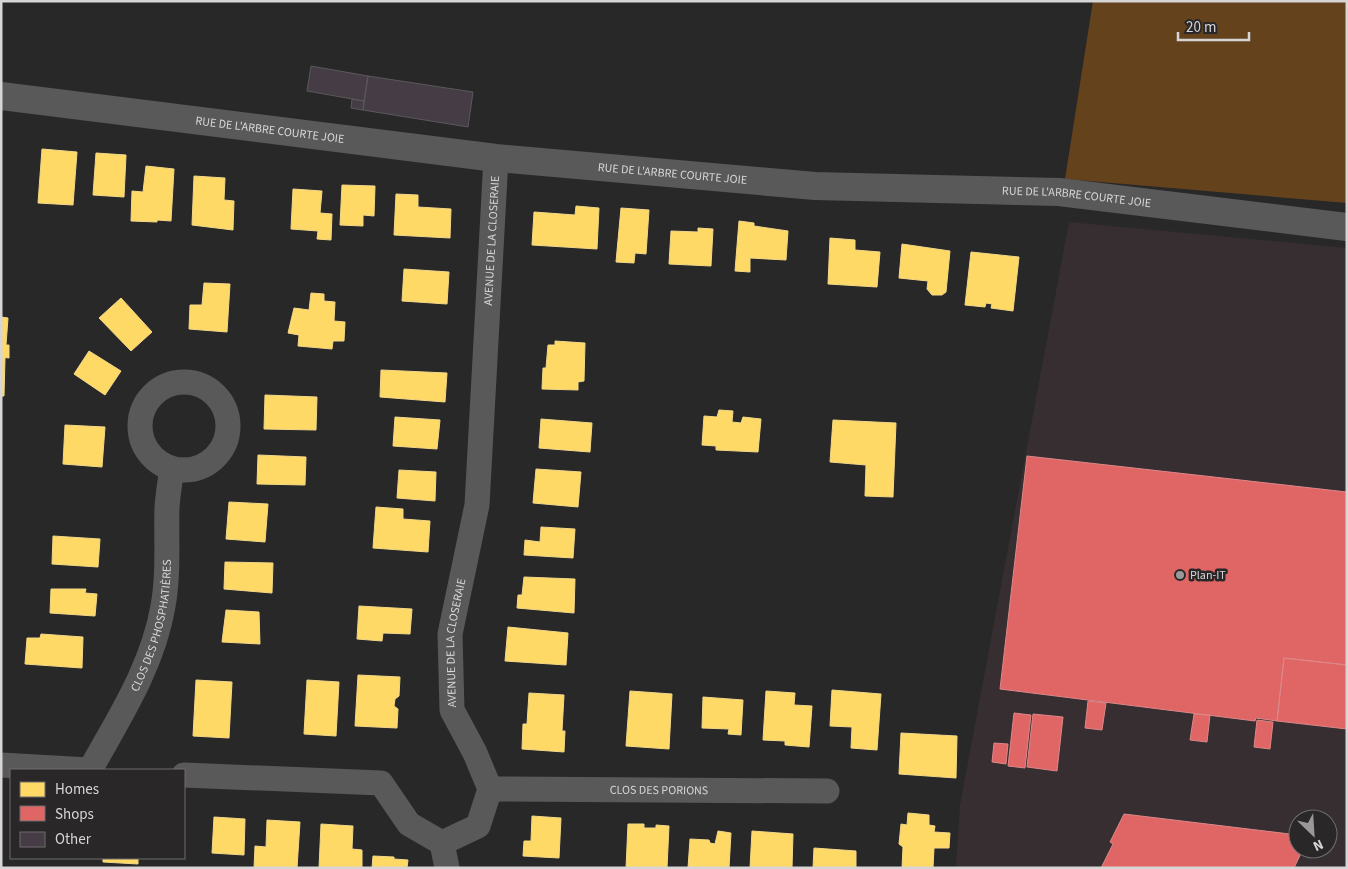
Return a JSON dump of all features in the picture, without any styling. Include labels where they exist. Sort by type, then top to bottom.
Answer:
[{"type":"street","name":"RUE DE L'ARBRE COURTE JOIE","points":[[1,96],[496,158],[815,186],[1059,192],[1347,227]]},
{"type":"street","name":"AVENUE DE LA CLOSERAIE","points":[[490,789],[475,753],[452,710],[450,634],[477,505],[496,158]]},
{"type":"street","name":"CLOS DES PHOSPHATIÈRES","points":[[91,769],[140,679],[159,627],[167,568],[167,504],[172,469]]},
{"type":"street","points":[[1,765],[72,769]]},
{"type":"street","points":[[185,776],[381,783],[410,824],[442,842],[447,868]]},
{"type":"street","name":"CLOS DES PORIONS","points":[[490,789],[827,791]]},
{"type":"street","points":[[442,842],[478,826],[490,789]]},
{"type":"shaded area","points":[[1093,1],[1347,1],[1347,203],[1065,179]]},
{"type":"shaded area","points":[[1069,222],[1347,248],[1347,868],[956,868],[960,805]]},
{"type":"building: Homes","points":[[42,149],[77,152],[73,205],[38,203]]},
{"type":"building: Homes","points":[[96,153],[126,155],[124,197],[93,195]]},
{"type":"building: Homes","points":[[146,166],[174,169],[171,221],[131,221],[132,191],[143,192]]},
{"type":"building: Homes","points":[[194,176],[225,178],[224,200],[234,201],[233,230],[192,225]]},
{"type":"building: Homes","points":[[342,185],[375,186],[374,216],[363,215],[363,226],[340,225]]},
{"type":"building: Homes","points":[[293,189],[322,191],[320,213],[332,214],[331,240],[317,239],[318,231],[291,229]]},
{"type":"building: Homes","points":[[396,194],[418,195],[418,207],[451,209],[450,238],[394,235]]},
{"type":"building: Homes","points":[[576,206],[599,208],[597,249],[532,245],[534,212],[575,215]]},
{"type":"building: Homes","points":[[621,208],[649,210],[646,254],[635,253],[634,263],[616,262]]},
{"type":"building: Homes","points":[[739,221],[754,223],[754,226],[788,231],[786,260],[750,258],[750,272],[735,271]]},
{"type":"building: Homes","points":[[698,228],[713,229],[711,266],[669,264],[671,231],[698,232]]},
{"type":"building: Homes","points":[[830,238],[855,240],[855,250],[880,252],[877,287],[828,284]]},
{"type":"building: Homes","points":[[902,244],[950,251],[946,292],[942,295],[932,295],[927,289],[928,281],[899,278]]},
{"type":"building: Homes","points":[[971,252],[1019,257],[1013,311],[991,308],[992,304],[986,303],[985,307],[965,305]]},
{"type":"building: Homes","points":[[404,269],[449,272],[447,304],[402,301]]},
{"type":"building: Homes","points":[[204,283],[230,284],[227,332],[189,329],[190,305],[202,305]]},
{"type":"building: Homes","points":[[311,293],[324,294],[324,301],[335,302],[334,321],[345,322],[344,341],[333,341],[332,349],[298,346],[299,335],[288,333],[294,308],[309,310]]},
{"type":"building: Homes","points":[[121,298],[152,332],[131,351],[99,318]]},
{"type":"building: Homes","points":[[1,317],[8,318],[6,345],[9,345],[9,358],[1,357]]},
{"type":"building: Homes","points":[[555,341],[585,343],[584,381],[578,382],[578,390],[542,389],[543,368],[546,368],[548,345],[555,345]]},
{"type":"building: Homes","points":[[89,351],[121,371],[105,395],[74,374]]},
{"type":"building: Homes","points":[[1,357],[5,358],[4,396],[1,396]]},
{"type":"building: Homes","points":[[381,370],[447,373],[445,402],[380,397]]},
{"type":"building: Homes","points":[[265,395],[317,397],[316,430],[264,429]]},
{"type":"building: Homes","points":[[719,410],[733,411],[732,422],[741,423],[743,417],[761,419],[758,452],[716,450],[716,446],[702,445],[704,416],[717,417]]},
{"type":"building: Homes","points":[[395,417],[440,420],[437,449],[393,446]]},
{"type":"building: Homes","points":[[541,419],[592,423],[590,452],[539,448]]},
{"type":"building: Homes","points":[[833,420],[896,423],[893,497],[865,496],[866,465],[830,462]]},
{"type":"building: Homes","points":[[65,425],[105,427],[102,467],[63,464]]},
{"type":"building: Homes","points":[[258,455],[306,457],[305,485],[257,484]]},
{"type":"building: Homes","points":[[536,469],[581,472],[578,507],[533,503]]},
{"type":"building: Homes","points":[[399,470],[436,472],[435,501],[397,498]]},
{"type":"building: Homes","points":[[229,502],[268,504],[265,542],[226,539]]},
{"type":"building: Homes","points":[[376,507],[403,509],[403,519],[430,521],[428,552],[373,548]]},
{"type":"building: Homes","points":[[541,527],[575,529],[573,558],[524,555],[525,540],[540,542]]},
{"type":"building: Homes","points":[[53,536],[100,539],[98,567],[52,564]]},
{"type":"building: Homes","points":[[225,562],[273,563],[272,593],[224,589]]},
{"type":"building: Homes","points":[[524,577],[575,579],[574,613],[517,608],[518,595],[522,595]]},
{"type":"building: Homes","points":[[51,589],[86,589],[85,593],[97,594],[95,616],[50,613]]},
{"type":"building: Homes","points":[[359,606],[412,609],[410,634],[383,633],[382,641],[357,639]]},
{"type":"building: Homes","points":[[226,610],[259,612],[260,644],[222,642]]},
{"type":"building: Homes","points":[[508,627],[568,633],[566,665],[505,661]]},
{"type":"building: Homes","points":[[41,634],[83,637],[82,668],[25,664],[27,638],[40,638]]},
{"type":"building: Homes","points":[[358,675],[400,677],[399,696],[395,699],[394,706],[398,709],[397,728],[355,726]]},
{"type":"building: Homes","points":[[196,680],[232,682],[229,738],[193,736]]},
{"type":"building: Homes","points":[[307,680],[339,682],[336,736],[304,734]]},
{"type":"building: Homes","points":[[832,690],[881,694],[877,750],[851,748],[852,727],[830,726]]},
{"type":"building: Homes","points":[[630,691],[672,694],[669,749],[626,746]]},
{"type":"building: Homes","points":[[766,691],[795,693],[794,705],[812,706],[809,747],[785,745],[785,741],[763,740]]},
{"type":"building: Homes","points":[[529,693],[564,695],[562,731],[565,731],[564,752],[522,749],[523,724],[527,724]]},
{"type":"building: Homes","points":[[703,697],[743,700],[741,735],[728,734],[729,729],[702,728]]},
{"type":"building: Homes","points":[[901,733],[957,736],[956,778],[899,774]]},
{"type":"building: Homes","points":[[908,813],[929,815],[929,825],[935,826],[934,832],[950,833],[949,848],[934,848],[933,868],[902,868],[903,847],[899,844],[901,824],[907,825]]},
{"type":"building: Homes","points":[[532,816],[561,818],[559,858],[523,856],[524,841],[531,841]]},
{"type":"building: Homes","points":[[214,817],[245,819],[244,855],[212,853]]},
{"type":"building: Homes","points":[[267,820],[300,822],[297,868],[254,868],[255,846],[266,847]]},
{"type":"building: Homes","points":[[321,824],[353,826],[352,849],[362,850],[362,868],[319,868]]},
{"type":"building: Homes","points":[[628,824],[644,824],[644,828],[656,828],[656,825],[669,826],[667,868],[626,868]]},
{"type":"building: Homes","points":[[718,831],[731,833],[729,868],[688,868],[690,839],[709,840],[710,843],[715,844]]},
{"type":"building: Homes","points":[[752,831],[793,834],[792,868],[750,868]]},
{"type":"building: Homes","points":[[814,848],[856,851],[856,868],[813,868]]},
{"type":"building: Homes","points":[[373,856],[408,860],[407,868],[372,868]]},
{"type":"building: Homes","points":[[103,859],[138,859],[138,864],[103,862]]},
{"type":"building: Shops","name":"Plan-IT","points":[[1027,456],[1347,492],[1347,665],[1284,658],[1277,721],[1256,718],[1255,721],[1000,689]]},
{"type":"building: Shops","points":[[1284,658],[1347,665],[1347,729],[1277,721]]},
{"type":"building: Shops","points":[[1088,701],[1106,703],[1102,730],[1085,728]]},
{"type":"building: Shops","points":[[1014,713],[1031,715],[1025,768],[1008,766]]},
{"type":"building: Shops","points":[[1033,714],[1063,717],[1057,771],[1027,767]]},
{"type":"building: Shops","points":[[1194,714],[1210,715],[1207,742],[1190,740]]},
{"type":"building: Shops","points":[[1257,720],[1273,722],[1270,749],[1254,747]]},
{"type":"building: Shops","points":[[994,743],[1008,744],[1006,764],[992,762]]},
{"type":"building: Shops","points":[[1124,814],[1288,834],[1288,859],[1298,859],[1294,868],[1101,868],[1113,844],[1110,842]]},
{"type":"building: Other","points":[[311,66],[368,76],[364,101],[307,91]]},
{"type":"building: Other","points":[[368,76],[473,92],[468,127],[363,110]]},
{"type":"building: Other","points":[[352,99],[364,101],[363,110],[351,108]]},
{"type":"place","name":"Plan-IT","points":[[1180,575]]}]
